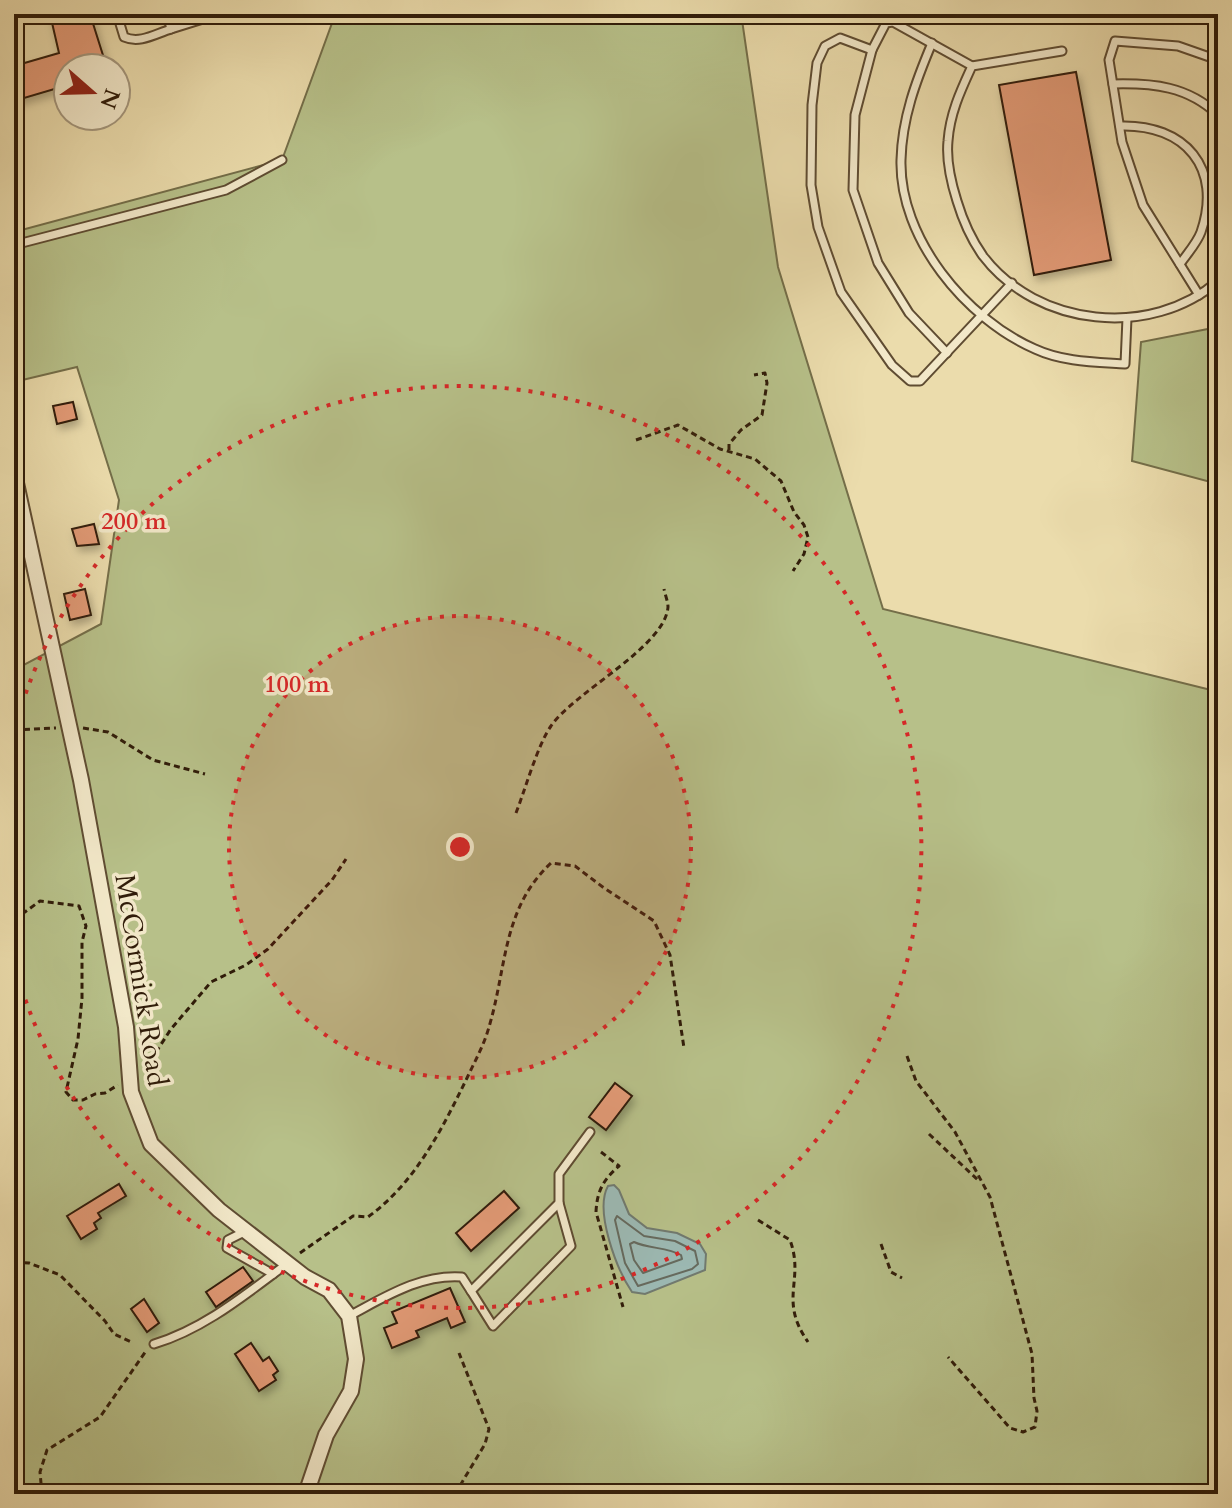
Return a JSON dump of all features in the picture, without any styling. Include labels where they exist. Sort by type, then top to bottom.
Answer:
[{"type":"street","name":"McCormick Road","points":[[14,474],[18,508],[81,780],[126,1027],[131,1092],[151,1144],[219,1210],[305,1277],[329,1290],[349,1316]]},
{"type":"street","points":[[306,1494],[326,1435],[351,1391],[356,1359],[349,1316]]},
{"type":"lane","points":[[117,14],[124,37],[137,41],[219,14]]},
{"type":"lane","points":[[167,14],[171,29]]},
{"type":"lane","points":[[947,353],[909,313],[878,263],[853,190],[855,115],[872,50],[886,23],[893,22],[972,66],[1062,51]]},
{"type":"lane","points":[[872,50],[840,38],[825,46],[817,63],[812,105],[811,185],[818,227],[841,292],[892,365],[910,381],[920,381],[1012,283]]},
{"type":"lane","points":[[1199,295],[1143,205],[1120,126],[1109,60],[1115,41],[1178,46],[1218,60]]},
{"type":"lane","points":[[932,43],[905,118],[901,163],[906,204],[926,248],[948,284],[981,316],[1035,350],[1077,361],[1125,364],[1127,318]]},
{"type":"lane","points":[[972,66],[953,107],[948,142],[950,179],[965,226],[984,257],[1012,283],[1066,313],[1127,318],[1162,312],[1199,295],[1218,281]]},
{"type":"lane","points":[[1113,84],[1145,83],[1182,90],[1208,105],[1218,115]]},
{"type":"lane","points":[[1120,126],[1143,125],[1167,132],[1191,149],[1207,177],[1207,212],[1200,236],[1180,264]]},
{"type":"lane","points":[[14,245],[226,190],[282,160]]},
{"type":"lane","points":[[349,1316],[410,1285],[442,1276],[462,1277],[493,1326],[571,1246],[559,1203],[559,1174],[590,1132]]},
{"type":"lane","points":[[471,1291],[559,1203]]},
{"type":"lane","points":[[246,1231],[228,1240],[227,1248],[273,1274]]},
{"type":"lane","points":[[154,1344],[180,1336],[288,1263]]},
{"type":"path","points":[[729,450],[729,444],[741,430],[762,415],[767,383],[765,373],[754,375]]},
{"type":"path","points":[[636,440],[678,425],[710,444],[755,459],[786,489],[789,502],[804,525],[808,537],[804,554],[793,571]]},
{"type":"path","points":[[516,813],[549,728],[573,704],[638,654],[661,624],[668,607],[664,589]]},
{"type":"path","points":[[14,730],[68,728],[108,732],[153,760],[205,774]]},
{"type":"path","points":[[14,920],[40,901],[79,906],[86,926],[82,942],[82,998],[78,1039],[66,1092],[73,1100],[83,1100],[105,1093],[146,1069],[171,1029],[211,982],[246,965],[268,949],[332,880],[346,859]]},
{"type":"path","points":[[288,1263],[353,1216],[368,1217],[375,1212],[404,1184],[435,1142],[489,1027],[507,951],[507,935],[517,909],[537,876],[551,863],[575,866],[654,921],[670,955],[684,1048]]},
{"type":"path","points":[[907,1056],[916,1081],[955,1132],[990,1197],[1032,1354],[1037,1411],[1035,1427],[1023,1432],[1010,1428],[948,1357]]},
{"type":"path","points":[[929,1134],[984,1187],[993,1210]]},
{"type":"path","points":[[601,1152],[619,1166],[601,1186],[596,1196],[596,1212],[623,1307]]},
{"type":"path","points":[[758,1220],[790,1240],[796,1276],[791,1308],[799,1330],[808,1342]]},
{"type":"path","points":[[881,1244],[891,1272],[902,1278]]},
{"type":"path","points":[[14,1262],[29,1263],[60,1275],[114,1334],[131,1342]]},
{"type":"path","points":[[42,1494],[40,1472],[47,1450],[100,1417],[146,1351]]},
{"type":"path","points":[[455,1494],[478,1458],[489,1429],[459,1353]]},
{"type":"green space","points":[[337,14],[1040,14],[742,20],[778,267],[883,609],[1211,690],[1218,614],[1218,1494],[14,1494],[14,670],[101,624],[119,500],[77,367],[14,382],[14,232],[282,160]]},
{"type":"green space","points":[[1218,327],[1218,484],[1132,461],[1141,342]]},
{"type":"water","points":[[614,1185],[629,1214],[647,1228],[677,1233],[700,1244],[706,1254],[705,1270],[645,1294],[632,1292],[620,1270],[605,1225],[604,1197],[608,1186]]},
{"type":"building","points":[[50,14],[90,14],[102,52],[59,52]]},
{"type":"building","points":[[52,55],[52,90],[14,101],[14,66]]},
{"type":"building","points":[[1076,72],[1111,260],[1034,275],[999,85]]},
{"type":"building","points":[[73,402],[77,419],[57,424],[53,406]]},
{"type":"building","points":[[94,524],[99,544],[77,546],[72,529]]},
{"type":"building","points":[[85,589],[91,615],[70,620],[64,594]]},
{"type":"building","points":[[615,1083],[632,1096],[606,1130],[589,1117]]},
{"type":"building","points":[[119,1184],[126,1196],[98,1213],[101,1218],[94,1223],[97,1229],[81,1239],[67,1216]]},
{"type":"building","points":[[504,1191],[519,1208],[471,1251],[456,1233]]},
{"type":"building","points":[[243,1267],[253,1281],[216,1307],[206,1292]]},
{"type":"building","points":[[450,1288],[465,1322],[451,1328],[447,1318],[416,1331],[419,1337],[392,1348],[384,1328],[397,1323],[392,1312]]},
{"type":"building","points":[[144,1299],[159,1323],[147,1332],[131,1309]]},
{"type":"building","points":[[251,1343],[263,1361],[269,1357],[278,1371],[273,1375],[276,1380],[259,1391],[235,1354]]}]
